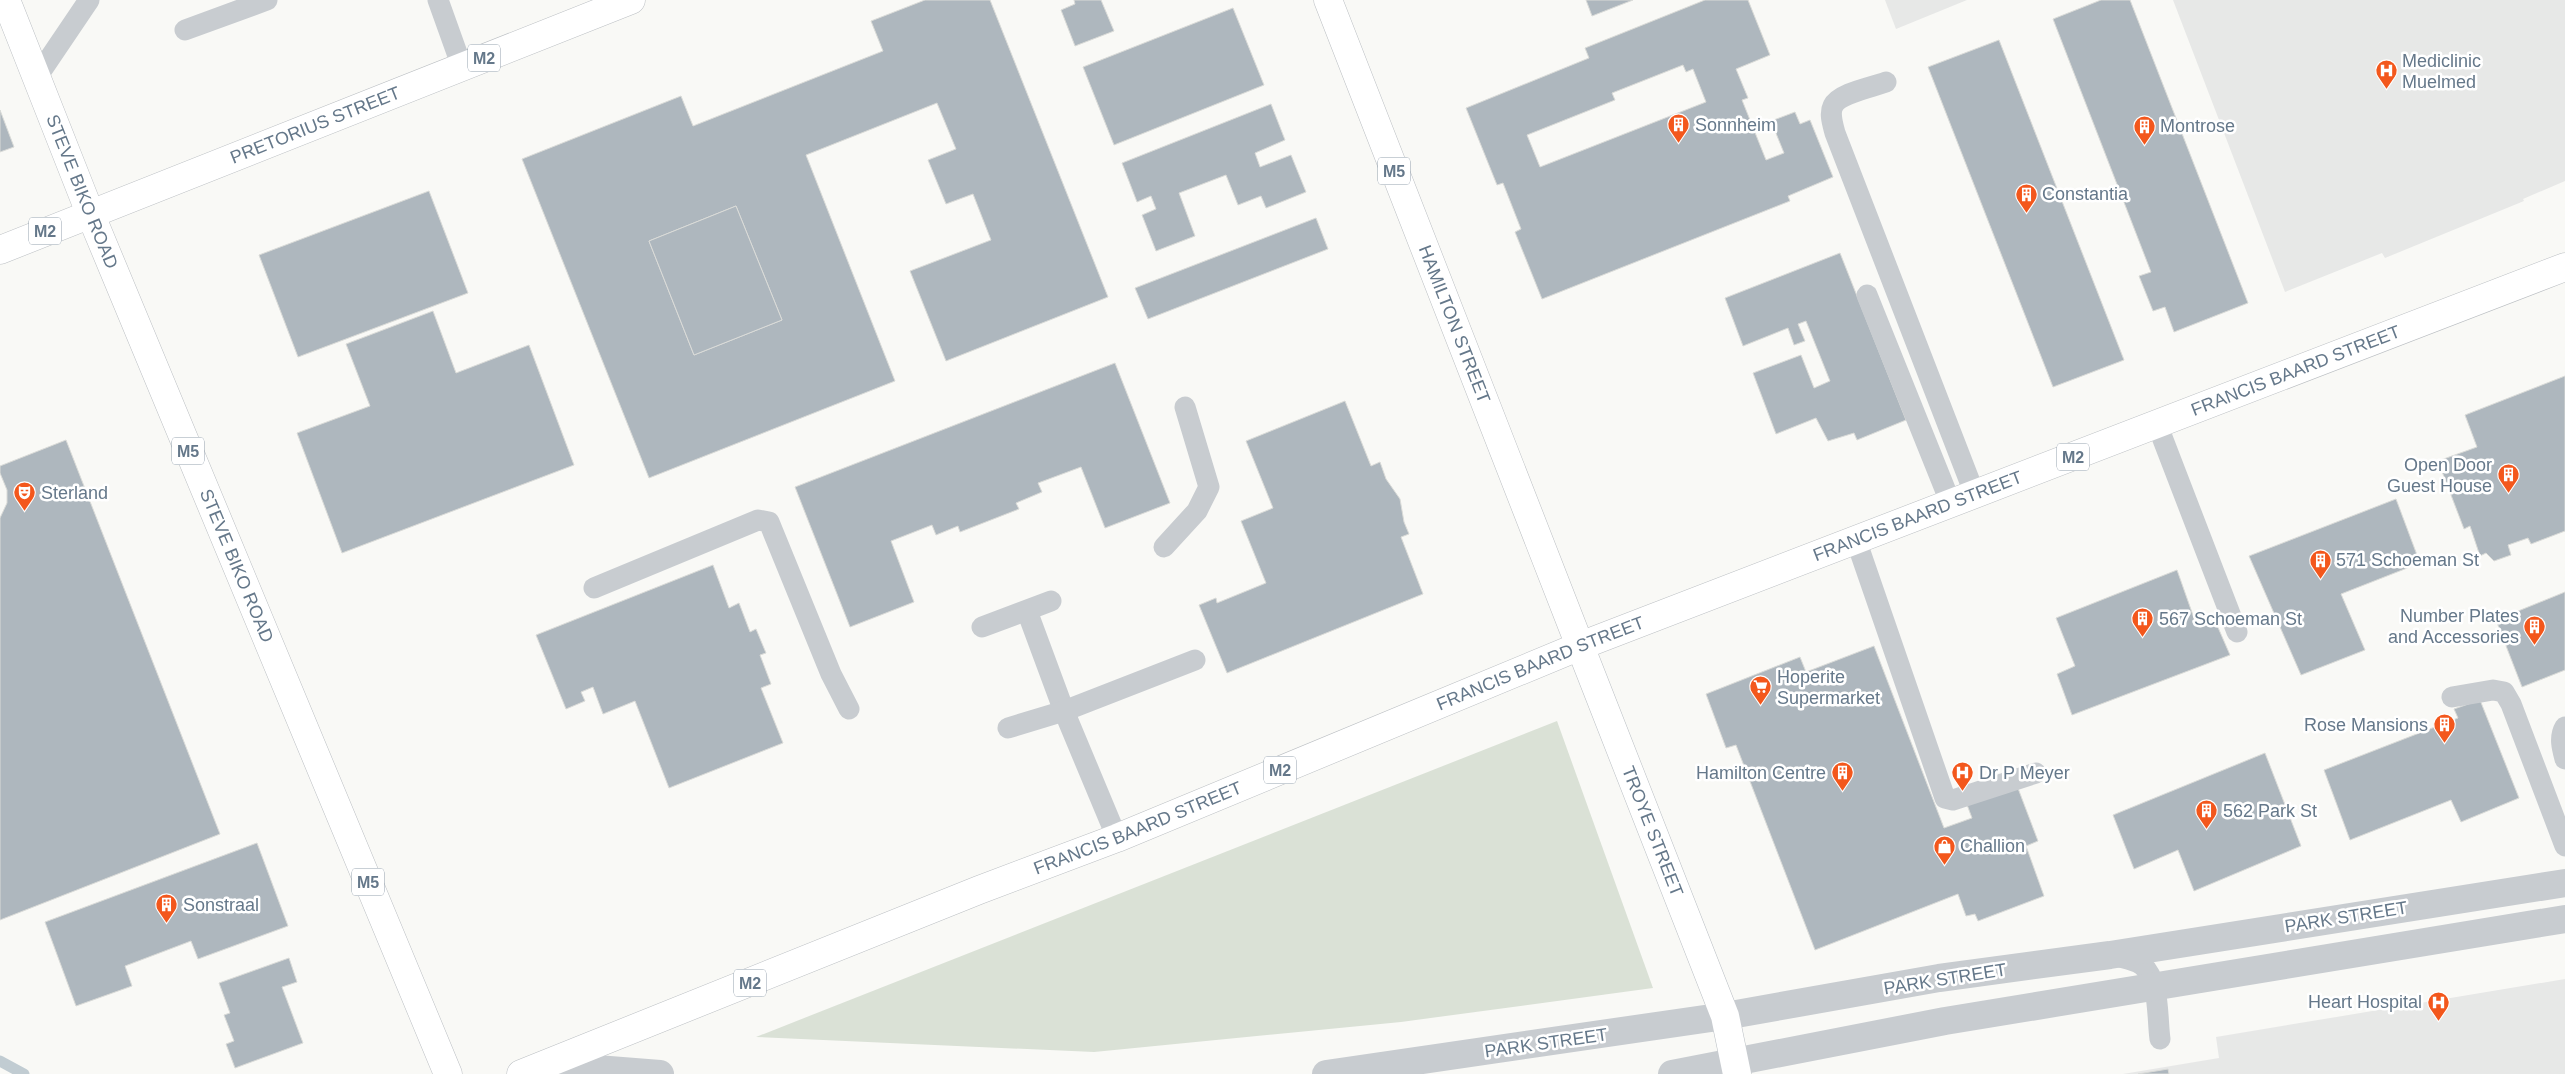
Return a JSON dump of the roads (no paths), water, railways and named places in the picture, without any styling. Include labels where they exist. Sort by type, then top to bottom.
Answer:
[{"type":"main road","name":"STEVE BIKO ROAD","points":[[6,0],[90,213],[448,1074]]},
{"type":"main road","name":"PRETORIUS STREET","points":[[0,250],[631,0]]},
{"type":"main road","name":"HAMILTON STREET","points":[[1328,0],[1580,646]]},
{"type":"main road","name":"FRANCIS BAARD STREET","points":[[521,1074],[979,890],[1117,838],[1580,646],[2565,267]]},
{"type":"main road","name":"TROYE STREET","points":[[1580,646],[1724,1016]]},
{"type":"main road","name":"M5","points":[[1724,1016],[1736,1068]]},
{"type":"street","name":"PARK STREET","points":[[1326,1074],[1724,1016],[1939,978],[2110,955],[2565,882]]},
{"type":"street","name":"PARK STREET","points":[[1672,1074],[1736,1068],[1944,1022],[2565,919]]},
{"type":"street","points":[[546,1065],[660,1074]]},
{"type":"lane","points":[[37,77],[89,0]]},
{"type":"lane","points":[[185,30],[267,0]]},
{"type":"lane","points":[[438,0],[462,67]]},
{"type":"lane","points":[[1886,82],[1841,97],[1832,106],[1831,118],[1838,143],[1963,499]]},
{"type":"lane","points":[[1868,295],[1963,499]]},
{"type":"lane","points":[[1164,547],[1197,511],[1209,487],[1184,407]]},
{"type":"lane","points":[[2157,424],[2237,632]]},
{"type":"lane","points":[[594,588],[758,520],[769,522],[831,674],[848,709]]},
{"type":"lane","points":[[1856,540],[1945,798],[1953,800],[2036,773]]},
{"type":"lane","points":[[982,627],[1051,601]]},
{"type":"lane","points":[[1027,611],[1064,711],[1117,838]]},
{"type":"lane","points":[[1008,728],[1064,711],[1195,660]]},
{"type":"lane","points":[[2452,697],[2493,690],[2504,692],[2511,704],[2565,846]]},
{"type":"lane","points":[[2565,727],[2561,733],[2565,759]]},
{"type":"lane","points":[[2110,955],[2137,962],[2143,966],[2153,986],[2160,1039]]},
{"type":"waterway","points":[[0,1061],[24,1074]]},
{"type":"place","name":"Mediclinic Muelmed","points":[[2386,90]]},
{"type":"place","name":"Sonnheim","points":[[1679,144]]},
{"type":"place","name":"Montrose","points":[[2144,145]]},
{"type":"place","name":"Constantia","points":[[2026,213]]},
{"type":"place","name":"Open Door Guest House","points":[[2508,494]]},
{"type":"place","name":"Sterland","points":[[25,512]]},
{"type":"place","name":"571 Schoeman St","points":[[2320,579]]},
{"type":"place","name":"567 Schoeman St","points":[[2143,638]]},
{"type":"place","name":"Number Plates and Accessories","points":[[2535,645]]},
{"type":"place","name":"Hoperite Supermarket","points":[[1761,706]]},
{"type":"place","name":"Rose Mansions","points":[[2444,744]]},
{"type":"place","name":"Hamilton Centre","points":[[1842,792]]},
{"type":"place","name":"Dr P Meyer","points":[[1963,792]]},
{"type":"place","name":"562 Park St","points":[[2207,830]]},
{"type":"place","name":"Challion","points":[[1944,865]]},
{"type":"place","name":"Sonstraal","points":[[167,924]]},
{"type":"place","name":"Heart Hospital","points":[[2438,1021]]}]
